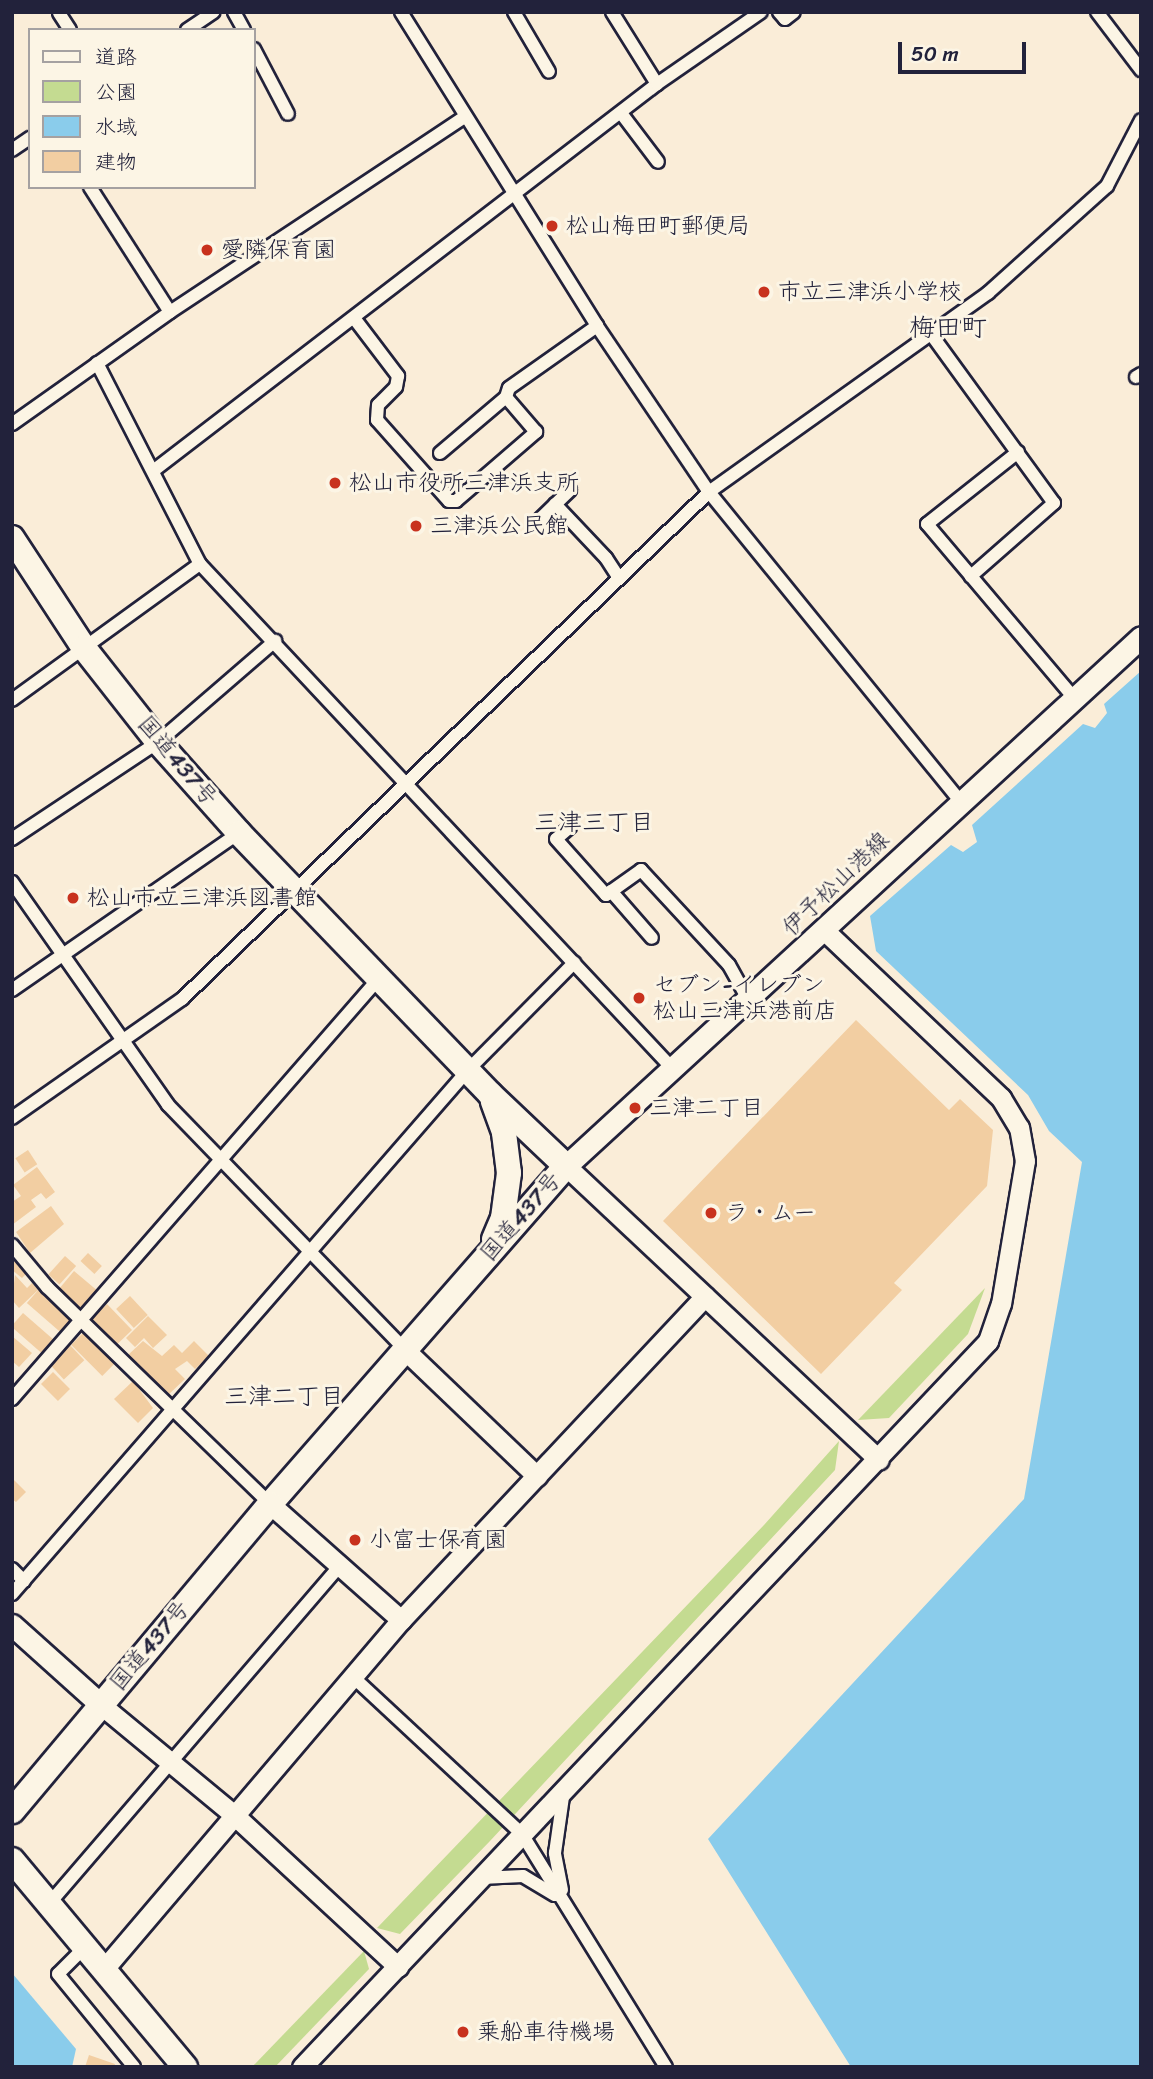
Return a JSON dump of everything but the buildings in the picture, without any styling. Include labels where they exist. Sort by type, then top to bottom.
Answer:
[{"type":"highway","name":"国道437号","points":[[12,538],[84,648],[158,742],[239,833],[490,1094],[566,1166],[270,1504],[12,1811]]},
{"type":"highway","points":[[487,1256],[503,1217],[509,1173],[504,1133],[490,1094]]},
{"type":"highway","points":[[12,1860],[185,2067]]},
{"type":"main road","name":"伊予松山港線","points":[[566,1166],[826,932],[960,801],[1141,637]]},
{"type":"main road","points":[[12,1625],[100,1704]]},
{"type":"street","points":[[190,28],[214,12]]},
{"type":"street","points":[[234,12],[243,28]]},
{"type":"street","points":[[401,12],[597,326],[709,492],[960,801]]},
{"type":"street","points":[[514,12],[549,72]]},
{"type":"street","points":[[612,12],[657,84]]},
{"type":"street","points":[[153,471],[516,196],[657,84],[761,12]]},
{"type":"street","points":[[779,12],[785,19],[794,12]]},
{"type":"street","points":[[1097,12],[1141,70]]},
{"type":"street","points":[[60,13],[70,28]]},
{"type":"street","points":[[256,53],[288,114]]},
{"type":"street","points":[[621,113],[659,162]]},
{"type":"street","points":[[12,424],[170,312],[466,117]]},
{"type":"street","points":[[12,1118],[182,999],[296,890],[404,780],[709,492],[988,293],[1107,186],[1141,120]]},
{"type":"street","points":[[12,150],[28,139]]},
{"type":"street","points":[[91,189],[170,312]]},
{"type":"street","points":[[354,318],[397,376],[396,387],[378,405],[377,420],[449,502],[536,432],[506,397]]},
{"type":"street","points":[[440,453],[506,397],[509,388],[597,326]]},
{"type":"street","points":[[931,334],[1054,503],[971,576]]},
{"type":"street","points":[[97,363],[200,564],[275,640],[672,1068]]},
{"type":"street","points":[[1018,452],[927,524],[1074,698]]},
{"type":"street","points":[[540,519],[570,490]]},
{"type":"street","points":[[555,504],[606,558],[618,578]]},
{"type":"street","points":[[12,700],[200,564]]},
{"type":"street","points":[[12,839],[158,742],[275,640]]},
{"type":"street","points":[[570,827],[556,839],[606,895],[641,870],[729,965],[749,1000]]},
{"type":"street","points":[[12,990],[239,833]]},
{"type":"street","points":[[12,882],[64,953],[121,1044],[220,1162],[405,1351],[537,1476]]},
{"type":"street","points":[[611,891],[652,937]]},
{"type":"street","points":[[302,2067],[879,1460],[988,1341],[1001,1304],[1025,1161],[1019,1128],[1001,1098],[826,932]]},
{"type":"street","points":[[12,1594],[174,1412],[307,1253],[468,1070],[574,963]]},
{"type":"street","points":[[12,1399],[83,1322],[380,977]]},
{"type":"street","points":[[566,1166],[879,1460]]},
{"type":"street","points":[[12,1245],[83,1322],[174,1412],[270,1504],[401,1620]]},
{"type":"street","points":[[103,1970],[233,1814],[401,1620],[705,1296]]},
{"type":"street","points":[[48,1905],[340,1566]]},
{"type":"street","points":[[12,1569],[24,1581]]},
{"type":"street","points":[[352,1676],[522,1834],[666,2067]]},
{"type":"street","points":[[100,1704],[233,1814],[398,1967]]},
{"type":"street","points":[[564,1790],[555,1853],[565,1905]]},
{"type":"street","points":[[481,1878],[507,1875],[534,1880],[565,1905]]},
{"type":"street","points":[[83,1948],[58,1974],[134,2067]]},
{"type":"green space","points":[[985,1288],[968,1334],[889,1418],[858,1420]]},
{"type":"green space","points":[[839,1441],[835,1470],[490,1841],[400,1934],[377,1928],[764,1525]]},
{"type":"green space","points":[[364,1951],[369,1969],[275,2067],[252,2067]]},
{"type":"water","points":[[1141,671],[1141,2067],[851,2067],[708,1839],[1024,1499],[1082,1162],[1049,1131],[1028,1095],[876,951],[870,916],[951,845],[963,852],[977,842],[972,825],[1083,724],[1095,728],[1107,713],[1104,704]]},
{"type":"water","points":[[12,1973],[76,2049],[72,2067],[12,2067]]},
{"type":"place","name":"松山梅田町郵便局","points":[[552,226]]},
{"type":"place","name":"愛隣保育園","points":[[207,250]]},
{"type":"place","name":"市立三津浜小学校","points":[[764,292]]},
{"type":"place","name":"松山市役所三津浜支所","points":[[335,483]]},
{"type":"place","name":"三津浜公民館","points":[[416,526]]},
{"type":"place","name":"松山市立三津浜図書館","points":[[73,898]]},
{"type":"place","name":"セブン-イレブン 松山三津浜港前店","points":[[639,998]]},
{"type":"place","name":"三津二丁目","points":[[635,1108]]},
{"type":"place","name":"ラ・ムー","points":[[711,1213]]},
{"type":"place","name":"小富士保育園","points":[[355,1540]]},
{"type":"place","name":"乗船車待機場","points":[[463,2032]]},
{"type":"district","name":"梅田町","points":[[948,328]]},
{"type":"district","name":"三津三丁目","points":[[594,823]]},
{"type":"district","name":"三津二丁目","points":[[284,1397]]}]
